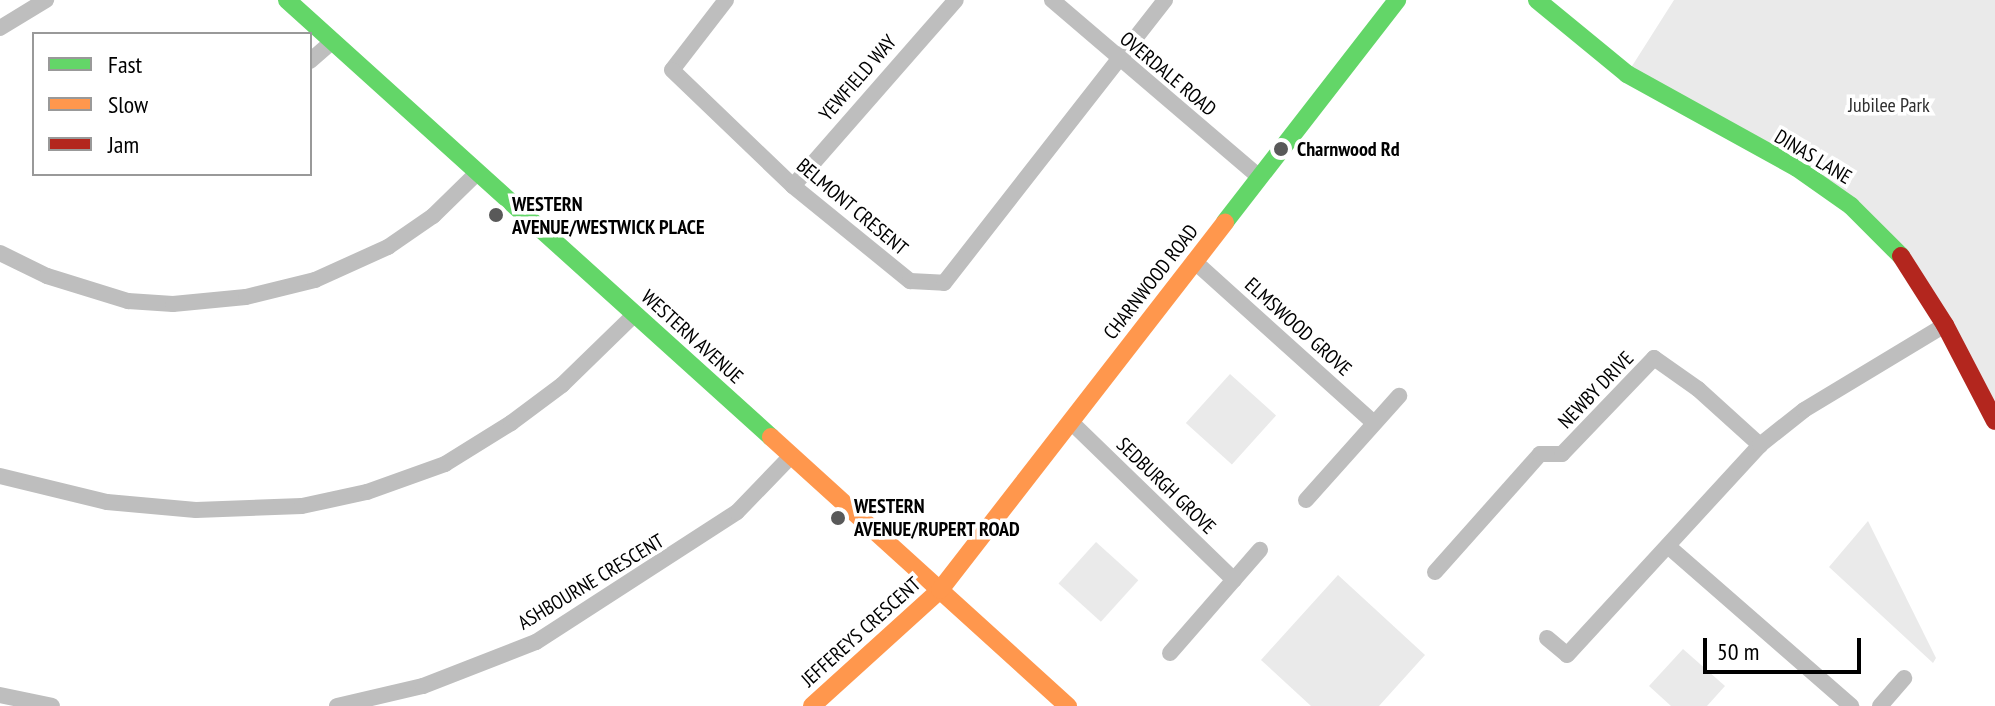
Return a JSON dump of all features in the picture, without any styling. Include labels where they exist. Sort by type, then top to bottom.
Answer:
[{"type":"street","points":[[3,20],[46,0]]},
{"type":"street","name":"WESTERN AVENUE","points":[[287,0],[1068,706]]},
{"type":"street","name":"BELMONT CRESENT","points":[[726,0],[672,70],[793,186],[910,281],[944,283],[1122,61]]},
{"type":"street","name":"YEWFIELD WAY","points":[[793,186],[956,0]]},
{"type":"street","name":"OVERDALE ROAD","points":[[1052,0],[1259,177]]},
{"type":"street","points":[[1122,61],[1165,0]]},
{"type":"street","name":"CHARNWOOD ROAD","points":[[940,590],[1397,0]]},
{"type":"street","name":"DINAS LANE","points":[[1537,0],[1627,74],[1797,168],[1851,206],[1901,256],[1945,325],[1995,421]]},
{"type":"street","points":[[312,59],[333,41]]},
{"type":"street","points":[[0,253],[61,281],[128,301],[183,304],[254,296],[324,277],[388,247],[433,216],[478,172]]},
{"type":"street","name":"ELMSWOOD GROVE","points":[[1194,261],[1374,423]]},
{"type":"street","points":[[0,476],[107,502],[196,510],[302,506],[367,492],[445,464],[511,423],[577,372],[635,314]]},
{"type":"street","points":[[1547,638],[1567,655],[1760,445],[1804,410],[1945,325]]},
{"type":"street","name":"NEWBY DRIVE","points":[[1435,572],[1540,454],[1562,454],[1654,358],[1698,389],[1760,445]]},
{"type":"street","points":[[1306,500],[1399,396]]},
{"type":"street","name":"SEDBURGH GROVE","points":[[1071,422],[1234,580]]},
{"type":"street","name":"ASHBOURNE CRESCENT","points":[[337,706],[423,686],[536,642],[737,512],[791,456]]},
{"type":"street","points":[[1669,547],[1851,706]]},
{"type":"street","points":[[1170,653],[1260,550]]},
{"type":"street","name":"JEFFEREYS CRESCENT","points":[[812,706],[940,590]]},
{"type":"street","points":[[1880,706],[1904,678]]},
{"type":"street","points":[[0,695],[52,706]]},
{"type":"green space","name":"Jubilee Park","points":[[1674,0],[1995,0],[1995,431],[1901,256],[1851,206],[1627,74]]},
{"type":"green space","points":[[1230,374],[1276,415],[1232,465],[1186,423]]},
{"type":"green space","points":[[1868,521],[1936,658],[1933,663],[1829,567]]},
{"type":"green space","points":[[1096,542],[1138,580],[1101,622],[1059,584]]},
{"type":"green space","points":[[1338,575],[1425,655],[1379,706],[1311,706],[1261,660]]},
{"type":"green space","points":[[1683,649],[1725,686],[1707,706],[1671,706],[1649,686]]},
{"type":"traffic: fast","points":[[287,0],[771,437]]},
{"type":"traffic: fast","points":[[1225,222],[1397,0]]},
{"type":"traffic: fast","points":[[1537,0],[1627,74],[1797,168],[1851,206],[1901,256]]},
{"type":"traffic: slow","points":[[812,706],[940,590],[1225,222]]},
{"type":"traffic: slow","points":[[771,437],[1068,706]]},
{"type":"traffic: jam","points":[[1901,256],[1945,325],[1995,421]]},
{"type":"place","name":"Charnwood Rd","points":[[1281,149]]},
{"type":"place","name":"WESTERN AVENUE/WESTWICK PLACE","points":[[496,215]]},
{"type":"place","name":"WESTERN AVENUE/RUPERT ROAD","points":[[838,518]]}]
